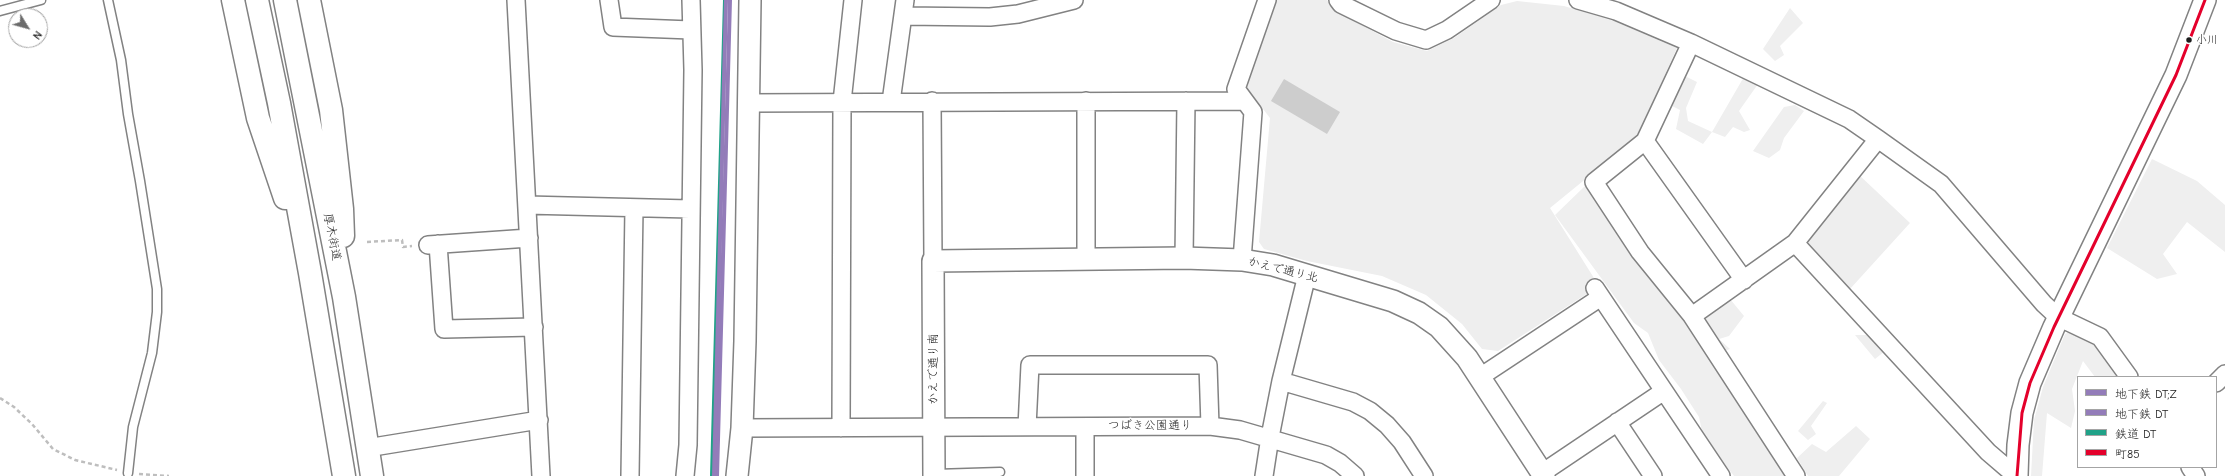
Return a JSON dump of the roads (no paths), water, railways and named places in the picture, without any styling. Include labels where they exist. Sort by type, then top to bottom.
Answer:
[{"type":"highway","points":[[233,0],[258,118],[310,273]]},
{"type":"highway","points":[[257,0],[279,102],[310,273],[344,476]]},
{"type":"highway","name":"厚木街道","points":[[285,0],[344,297],[372,476]]},
{"type":"highway","points":[[309,0],[332,118],[342,209],[344,297]]},
{"type":"street","points":[[516,0],[541,476]]},
{"type":"street","points":[[608,0],[613,27],[691,30]]},
{"type":"street","points":[[685,476],[688,444],[693,70],[691,0]]},
{"type":"street","points":[[737,476],[742,428],[750,0]]},
{"type":"street","points":[[841,428],[842,102],[853,0]]},
{"type":"street","points":[[891,102],[904,8],[990,17],[1010,8],[1074,0]]},
{"type":"street","points":[[1242,260],[1253,112],[1236,89],[1267,0]]},
{"type":"street","points":[[1338,0],[1341,4],[1396,31],[1426,40],[1447,30],[1491,0]]},
{"type":"street","points":[[1578,0],[1616,11],[1691,43],[1848,119],[1878,139],[1941,184],[2044,304],[2058,318],[2100,337],[2128,376]]},
{"type":"street","points":[[2017,476],[2018,445],[2022,413],[2030,383],[2058,318],[2176,75],[2205,0]]},
{"type":"street","points":[[1691,43],[1645,141],[1594,182],[1640,252],[1692,316],[1796,476]]},
{"type":"street","points":[[748,103],[932,101],[1245,101]]},
{"type":"street","points":[[932,101],[933,261]]},
{"type":"street","points":[[1086,101],[1086,259]]},
{"type":"street","points":[[1184,258],[1186,101]]},
{"type":"street","points":[[1692,316],[1795,243],[1878,139]]},
{"type":"street","points":[[1645,141],[1744,280]]},
{"type":"street","points":[[527,205],[690,209]]},
{"type":"street","points":[[630,476],[634,208]]},
{"type":"street","points":[[529,238],[433,244],[444,330],[534,327]]},
{"type":"street","points":[[1795,243],[1988,452],[2017,476]]},
{"type":"street","name":"かえで通り北","points":[[933,261],[1184,258],[1242,260],[1272,265],[1393,301],[1419,314],[1454,341],[1480,377],[1543,474]]},
{"type":"street","name":"かえで通り南","points":[[933,261],[934,475]]},
{"type":"street","points":[[1264,476],[1281,381],[1307,276]]},
{"type":"street","points":[[1480,377],[1598,293],[1721,476]]},
{"type":"street","points":[[1027,426],[1030,365],[1208,365],[1210,426]]},
{"type":"street","points":[[2217,382],[2225,374]]},
{"type":"street","points":[[1281,381],[1353,402],[1370,411],[1387,425],[1402,442],[1424,476]]},
{"type":"street","points":[[1543,474],[1664,391]]},
{"type":"street","points":[[367,448],[539,420]]},
{"type":"street","points":[[1617,422],[1653,476]]},
{"type":"street","points":[[1085,426],[1085,476]]},
{"type":"street","name":"つばき公園通り","points":[[742,428],[1210,426],[1240,430],[1270,437],[1326,455],[1340,463],[1355,476]]},
{"type":"lane","points":[[0,11],[41,0]]},
{"type":"lane","points":[[108,0],[121,60],[128,114],[157,289],[157,312],[152,353],[133,427],[128,473]]},
{"type":"lane","points":[[934,475],[1000,472]]},
{"type":"metro line","name":"DT","points":[[714,476],[726,0]]},
{"type":"metro line","name":"DT;Z","points":[[717,476],[730,0]]},
{"type":"rail line","name":"DT","points":[[712,476],[725,0]]},
{"type":"place","name":"小川","points":[[2189,40]]}]
